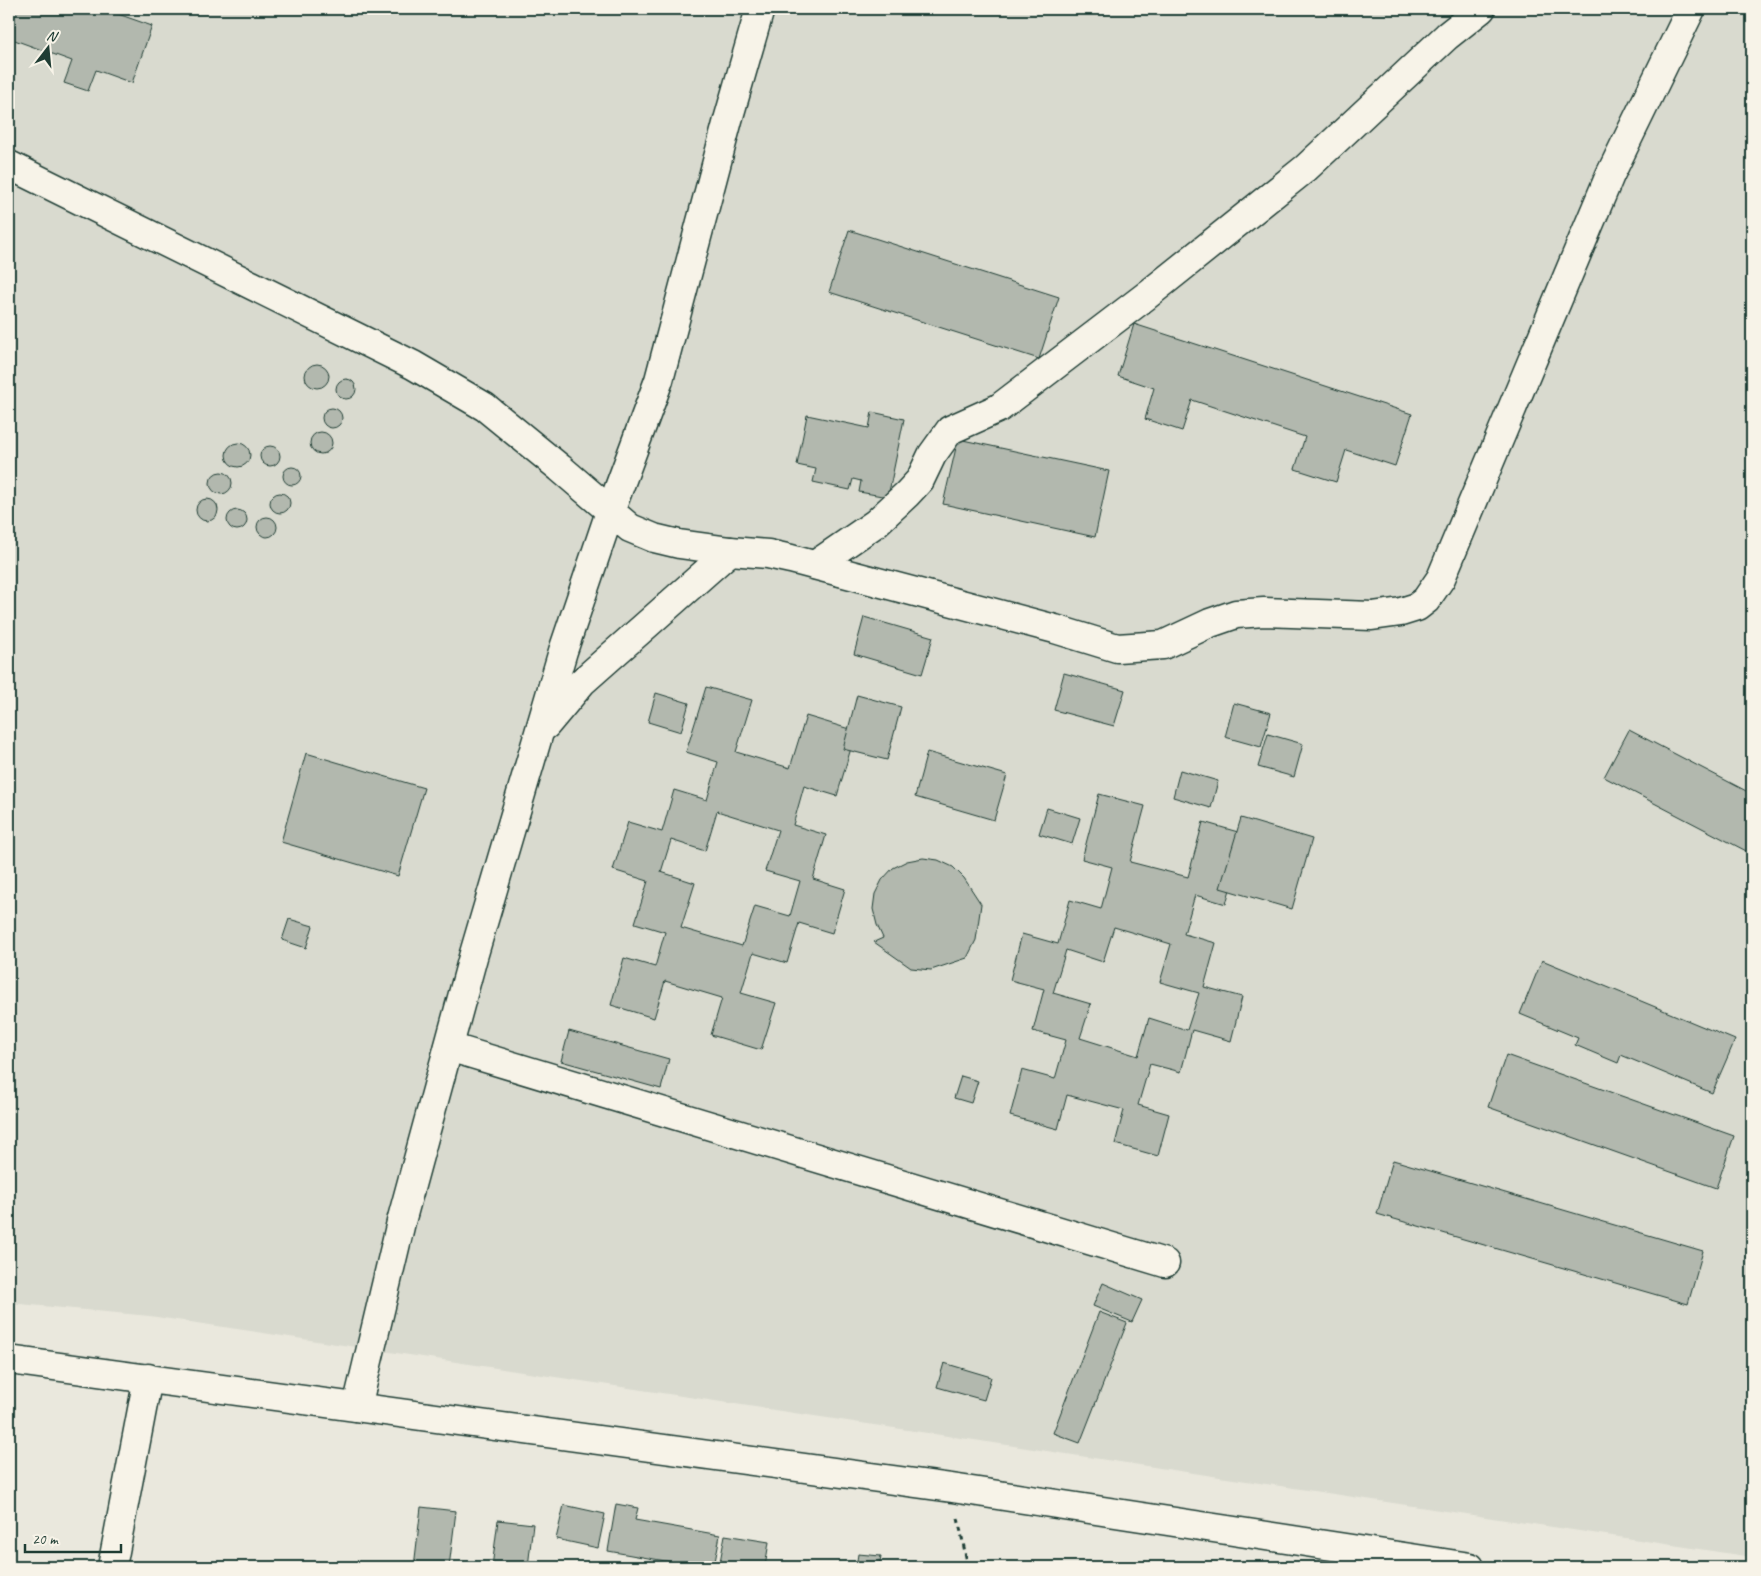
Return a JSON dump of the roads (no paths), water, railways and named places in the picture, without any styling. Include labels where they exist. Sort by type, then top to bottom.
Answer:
[{"type":"main road","points":[[357,1407],[401,1222],[473,957],[563,650],[610,512],[659,380],[728,120],[760,9]]},
{"type":"main road","points":[[814,564],[876,523],[908,494],[920,480],[932,454],[950,430],[999,408],[1161,284],[1306,168],[1446,36],[1482,9]]},
{"type":"main road","points":[[9,165],[413,365],[485,407],[630,528],[654,538],[730,552],[768,554],[814,564],[1055,628],[1117,648],[1163,645],[1210,623],[1236,614],[1264,612],[1372,616],[1417,608],[1426,600],[1441,578],[1610,175],[1691,9]]},
{"type":"main road","points":[[540,731],[582,682],[730,552]]},
{"type":"main road","points":[[448,1047],[1165,1263]]},
{"type":"main road","points":[[9,1360],[952,1488],[1470,1567]]},
{"type":"main road","points":[[112,1567],[148,1378]]}]
